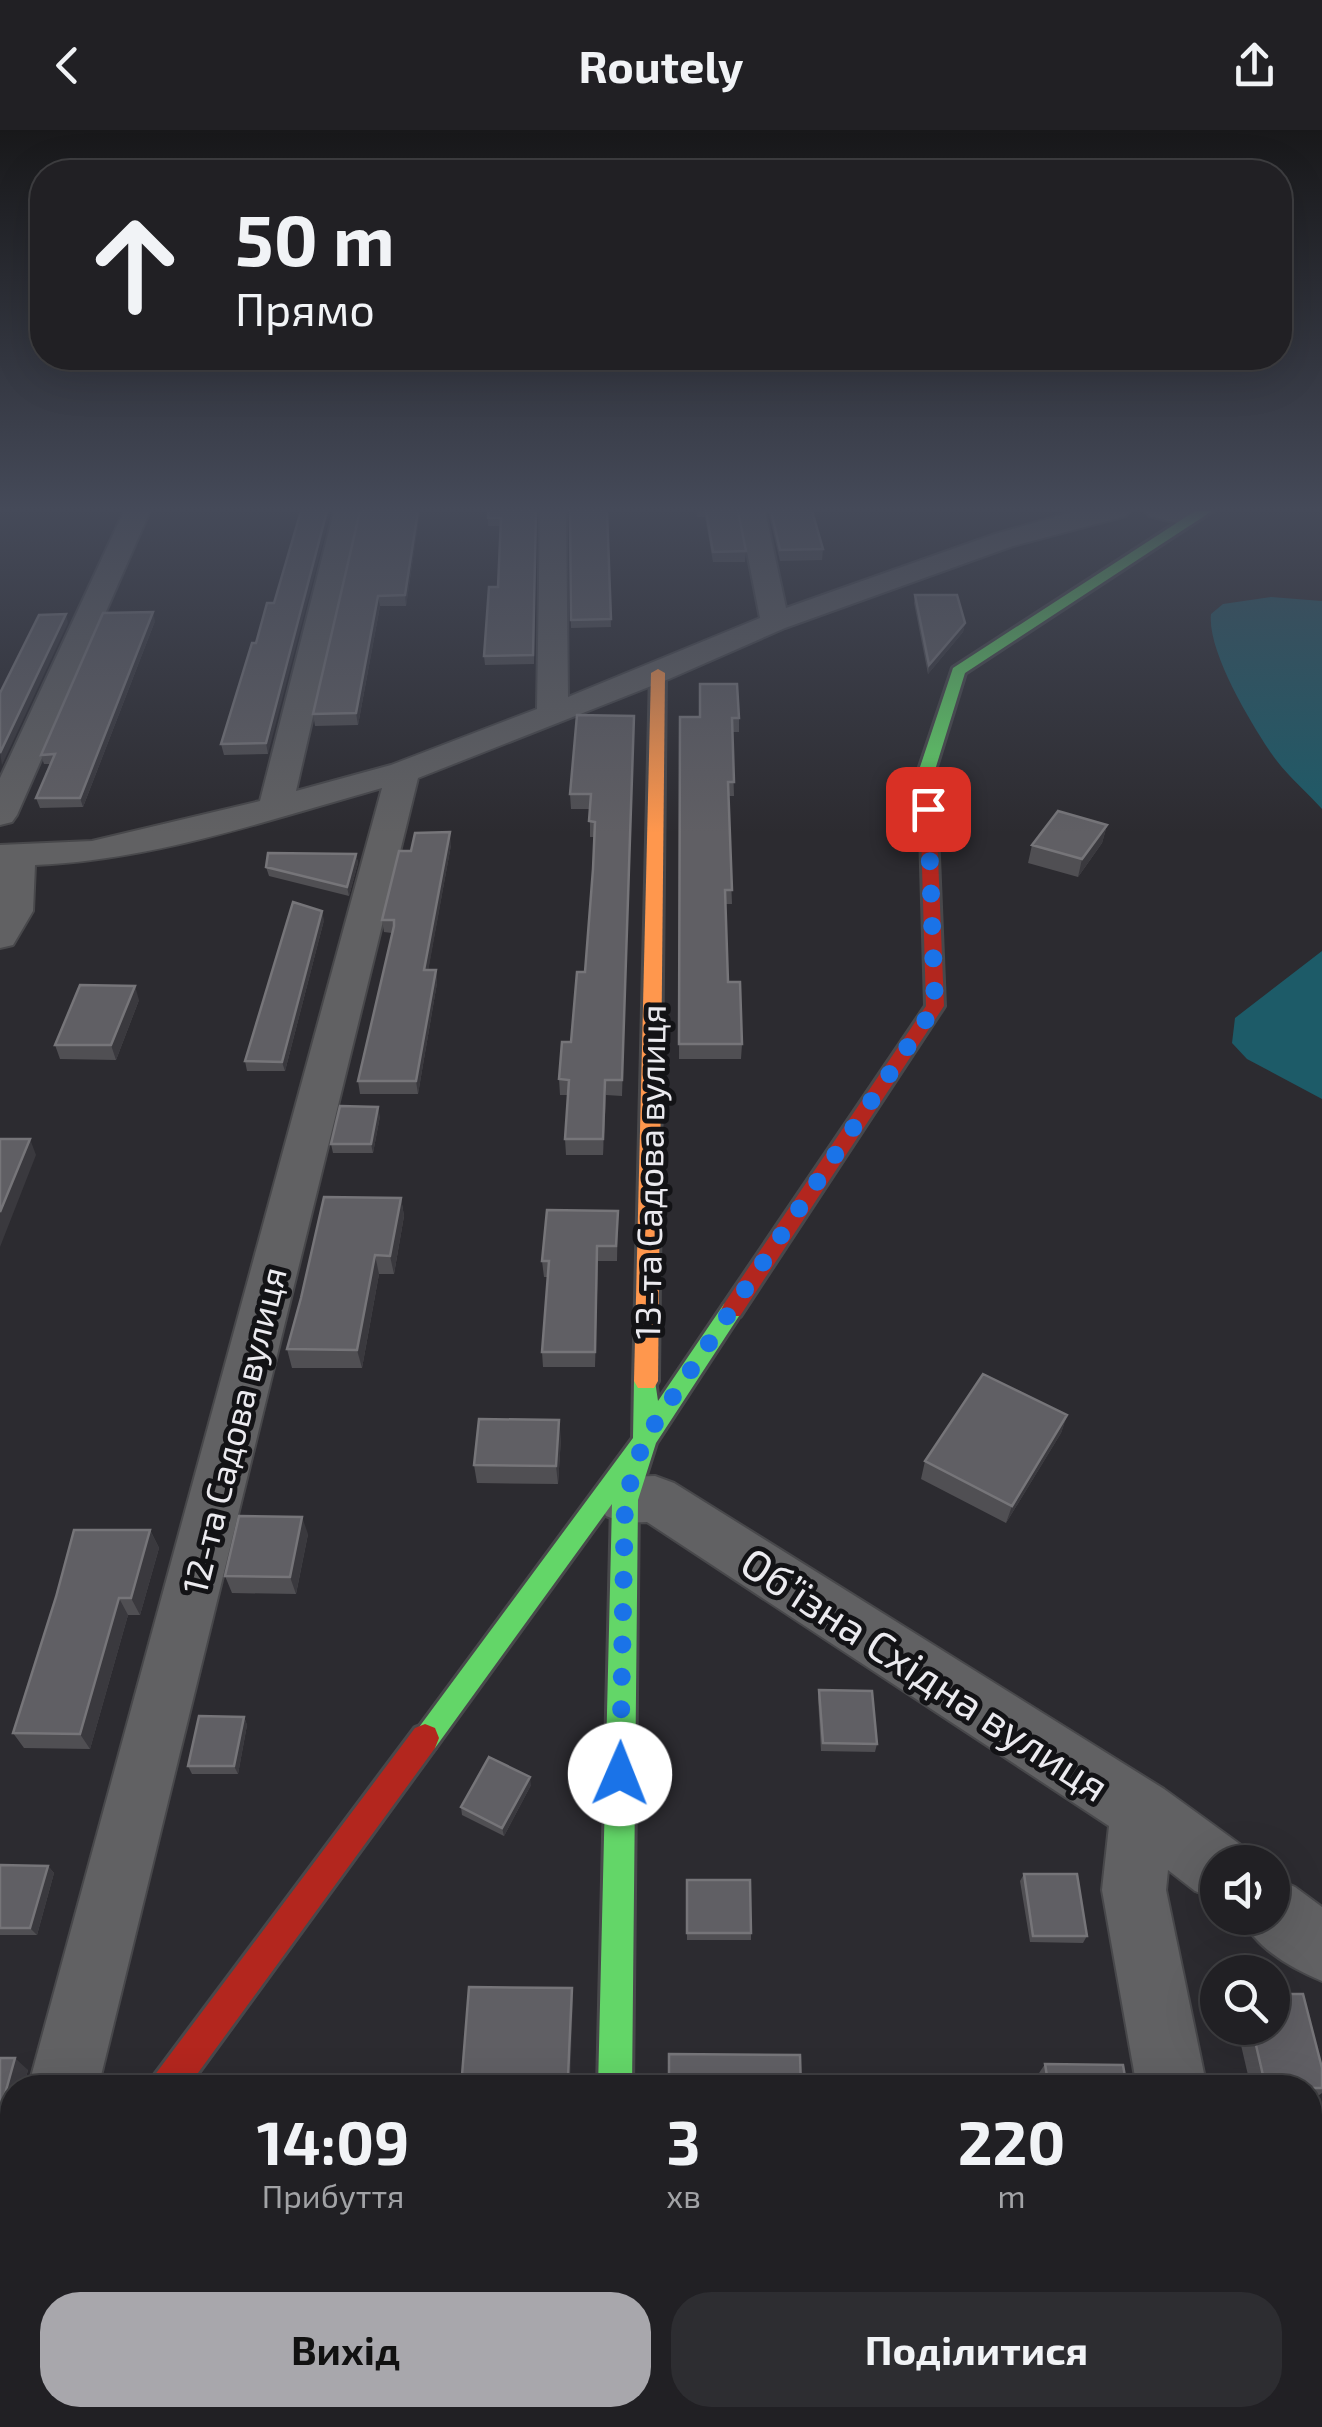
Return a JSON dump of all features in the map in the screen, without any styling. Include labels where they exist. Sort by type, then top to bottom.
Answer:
[{"type":"street","points":[[0,814],[89,618]]},
{"type":"street","points":[[276,804],[321,618]]},
{"type":"street","points":[[553,618],[553,715]]},
{"type":"street","points":[[0,937],[14,911],[9,856],[92,852],[195,830],[276,804],[403,772],[658,673],[786,618]]},
{"type":"street","points":[[176,2075],[644,1440],[935,1006],[927,770],[958,671],[1039,618]]},
{"type":"street","name":"13-та Садова вулиця","points":[[615,2075],[625,1500],[644,1440],[658,673]]},
{"type":"street","name":"12-та Садова вулиця","points":[[67,2075],[403,772]]},
{"type":"street","name":"Обʼїзна Східна вулиця","points":[[625,1500],[655,1500],[1142,1811],[1200,1854]]},
{"type":"street","points":[[1142,1811],[1134,1890],[1170,2075]]},
{"type":"street","points":[[1290,1924],[1322,1948]]},
{"type":"water","points":[[1211,618],[1322,618],[1322,809],[1287,773],[1251,721],[1222,665]]},
{"type":"water","points":[[1322,951],[1322,1099],[1247,1059],[1232,1043],[1235,1018]]},
{"type":"building","points":[[37,618],[64,618],[0,753],[0,693]]},
{"type":"building","points":[[101,618],[151,618],[80,798],[36,798],[55,754],[41,755]]},
{"type":"building","points":[[263,618],[299,618],[266,743],[221,744],[252,643],[256,643]]},
{"type":"building","points":[[335,618],[374,618],[356,713],[313,714]]},
{"type":"building","points":[[487,618],[534,618],[533,655],[484,656]]},
{"type":"building","points":[[920,618],[964,618],[965,623],[929,665]]},
{"type":"building","points":[[700,684],[737,684],[739,718],[732,718],[734,782],[728,782],[732,890],[725,890],[728,982],[740,982],[742,1044],[679,1044],[680,717],[700,717]]},
{"type":"building","points":[[577,715],[634,716],[622,1080],[605,1080],[603,1139],[565,1139],[569,1080],[559,1079],[562,1042],[571,1042],[577,972],[585,972],[593,869],[595,822],[589,821],[591,794],[570,794]]},
{"type":"building","points":[[1058,811],[1107,825],[1082,859],[1032,845]]},
{"type":"building","points":[[450,832],[424,970],[436,970],[416,1081],[358,1081],[394,926],[394,920],[382,920],[399,851],[411,851],[415,833]]},
{"type":"building","points":[[268,853],[356,854],[347,887],[266,867]]},
{"type":"building","points":[[293,902],[322,911],[282,1062],[245,1061]]},
{"type":"building","points":[[80,985],[135,986],[111,1045],[55,1045]]},
{"type":"building","points":[[340,1106],[378,1107],[371,1144],[331,1144]]},
{"type":"building","points":[[0,1139],[30,1139],[0,1212]]},
{"type":"building","points":[[324,1197],[401,1198],[390,1256],[375,1255],[357,1350],[287,1349]]},
{"type":"building","points":[[547,1210],[618,1211],[616,1246],[597,1246],[595,1352],[542,1352],[549,1261],[542,1261]]},
{"type":"building","points":[[983,1374],[1067,1415],[1012,1506],[925,1461]]},
{"type":"building","points":[[479,1419],[559,1420],[556,1466],[474,1465]]},
{"type":"building","points":[[239,1516],[302,1517],[290,1577],[225,1576]]},
{"type":"building","points":[[74,1530],[150,1530],[131,1598],[119,1598],[80,1734],[13,1733],[56,1597]]},
{"type":"building","points":[[819,1690],[872,1691],[877,1744],[823,1743]]},
{"type":"building","points":[[199,1716],[244,1717],[234,1766],[188,1766]]},
{"type":"building","points":[[489,1757],[530,1777],[502,1828],[461,1807]]},
{"type":"building","points":[[0,1865],[48,1866],[30,1928],[0,1928]]},
{"type":"building","points":[[1024,1874],[1077,1874],[1087,1936],[1033,1936]]},
{"type":"building","points":[[687,1880],[750,1880],[751,1933],[687,1933]]},
{"type":"building","points":[[469,1987],[572,1988],[568,2075],[462,2075]]},
{"type":"building","points":[[1290,1994],[1303,1994],[1322,2075],[1263,2075],[1256,2045],[1290,2045]]},
{"type":"building","points":[[669,2054],[800,2055],[801,2075],[669,2075]]},
{"type":"building","points":[[0,2058],[15,2058],[10,2075],[0,2075]]},
{"type":"building","points":[[1045,2064],[1123,2065],[1125,2075],[1047,2075]]},
{"type":"traffic: fast","points":[[929,832],[927,770],[958,671],[1038,618]]},
{"type":"traffic: fast","points":[[425,1738],[645,1440],[732,1310]]},
{"type":"traffic: fast","points":[[615,2075],[625,1500],[645,1440],[646,1381]]},
{"type":"traffic: slow","points":[[646,1381],[658,673]]},
{"type":"traffic: jam","points":[[732,1310],[935,1006],[929,832]]},
{"type":"traffic: jam","points":[[176,2075],[425,1738]]},
{"type":"route","points":[[620,1774],[625,1500],[644,1440],[935,1006],[928,809]]}]
